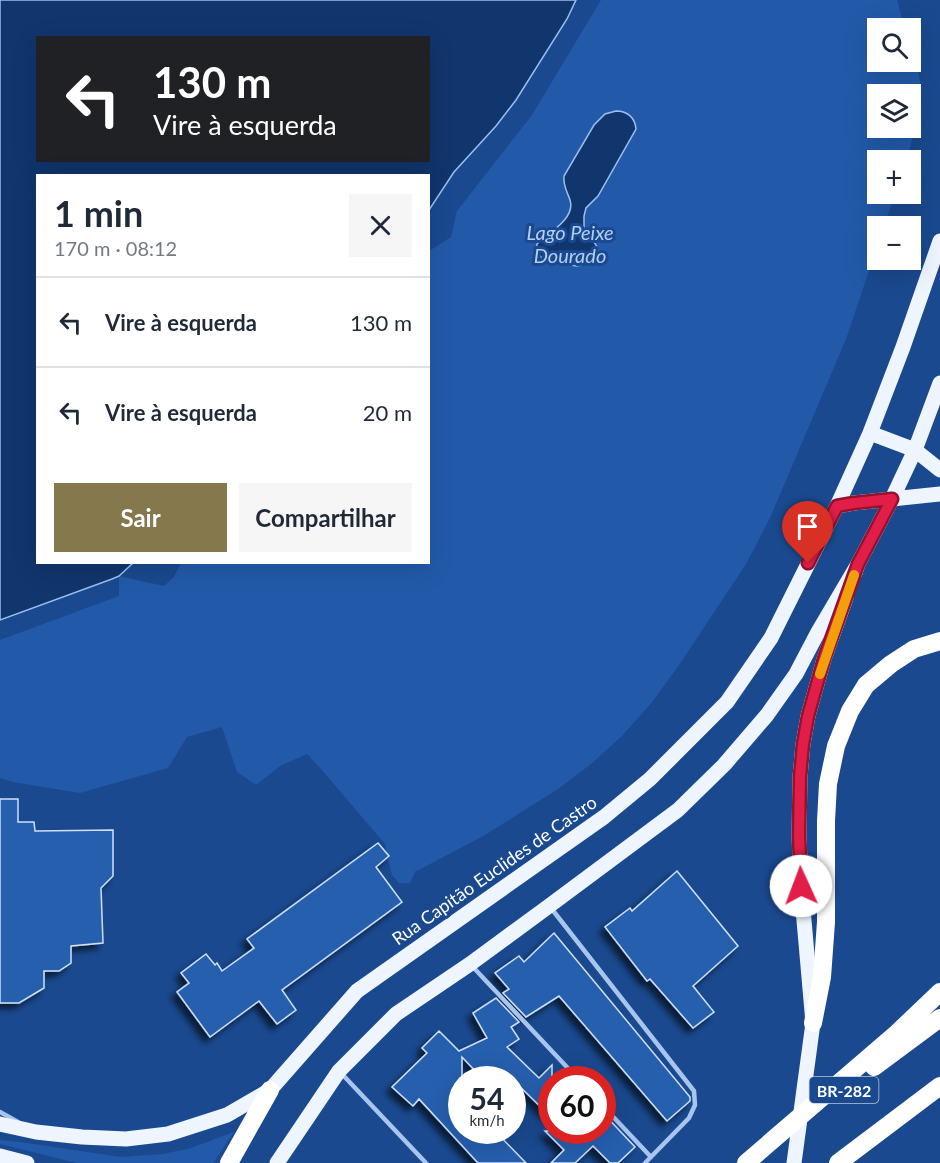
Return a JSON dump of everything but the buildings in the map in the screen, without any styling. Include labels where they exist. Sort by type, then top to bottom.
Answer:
[{"type":"highway","points":[[813,1023],[822,977],[826,922],[828,784],[836,746],[850,711],[866,685],[891,663],[914,648],[940,640]]},
{"type":"highway","points":[[747,1163],[897,1033],[940,992]]},
{"type":"highway","name":"BR-282","points":[[747,1163],[940,1018]]},
{"type":"highway","name":"BR-282","points":[[838,1163],[940,1086]]},
{"type":"highway","points":[[229,1163],[270,1090]]},
{"type":"main road","name":"Rua Capitão Euclides de Castro","points":[[0,1124],[36,1132],[126,1139],[168,1134],[227,1114],[270,1090],[357,991],[604,817],[650,779],[727,702],[771,638],[837,506],[870,433],[940,241]]},
{"type":"main road","points":[[277,1163],[339,1071],[396,1014],[470,964],[678,810],[724,765],[767,715],[796,674],[892,499],[915,450],[940,383]]},
{"type":"main road","points":[[870,433],[915,450],[940,471]]},
{"type":"main road","points":[[837,506],[940,494]]},
{"type":"main road","points":[[794,1163],[813,1023],[799,835],[803,744],[808,716],[824,659],[858,564]]},
{"type":"main road","points":[[0,1156],[27,1163]]},
{"type":"lane","points":[[549,906],[694,1091],[695,1105],[689,1118],[645,1163]]},
{"type":"lane","points":[[470,964],[566,1066]]},
{"type":"lane","points":[[339,1071],[426,1163]]},
{"type":"lane","points":[[0,1112],[36,1132]]},
{"type":"lane","points":[[616,1120],[651,1157]]},
{"type":"shaded area","points":[[601,0],[897,0],[902,18],[867,18],[867,72],[918,72],[920,84],[867,84],[867,138],[913,138],[909,150],[867,150],[867,204],[892,204],[887,216],[867,216],[867,270],[869,270],[846,339],[770,518],[746,564],[653,701],[622,736],[591,764],[558,789],[485,835],[416,870],[410,883],[399,883],[392,875],[385,844],[307,754],[280,766],[256,785],[237,772],[222,727],[187,737],[168,768],[80,793],[0,778],[0,640],[119,596],[119,576],[164,586],[174,577],[180,564],[430,564],[430,250],[451,237],[457,211],[532,115]]},
{"type":"shaded area","points":[[234,1132],[213,1163],[77,1163],[0,1144],[0,1140],[20,1142],[121,1157],[163,1154],[191,1148]]},
{"type":"water","points":[[0,0],[576,0],[567,19],[516,100],[496,126],[454,172],[430,208],[430,174],[36,174],[36,564],[132,564],[119,576],[0,620]]},
{"type":"water","name":"Lago Peixe Dourado","points":[[616,111],[630,116],[636,129],[598,196],[586,208],[584,228],[596,245],[598,251],[596,259],[577,266],[544,261],[537,244],[560,225],[571,207],[564,176],[594,125],[605,114]]},
{"type":"slow traffic","points":[[820,674],[854,575]]},
{"type":"route","points":[[801,886],[800,777],[808,716],[824,659],[858,564],[892,499],[837,506],[808,563]]}]
